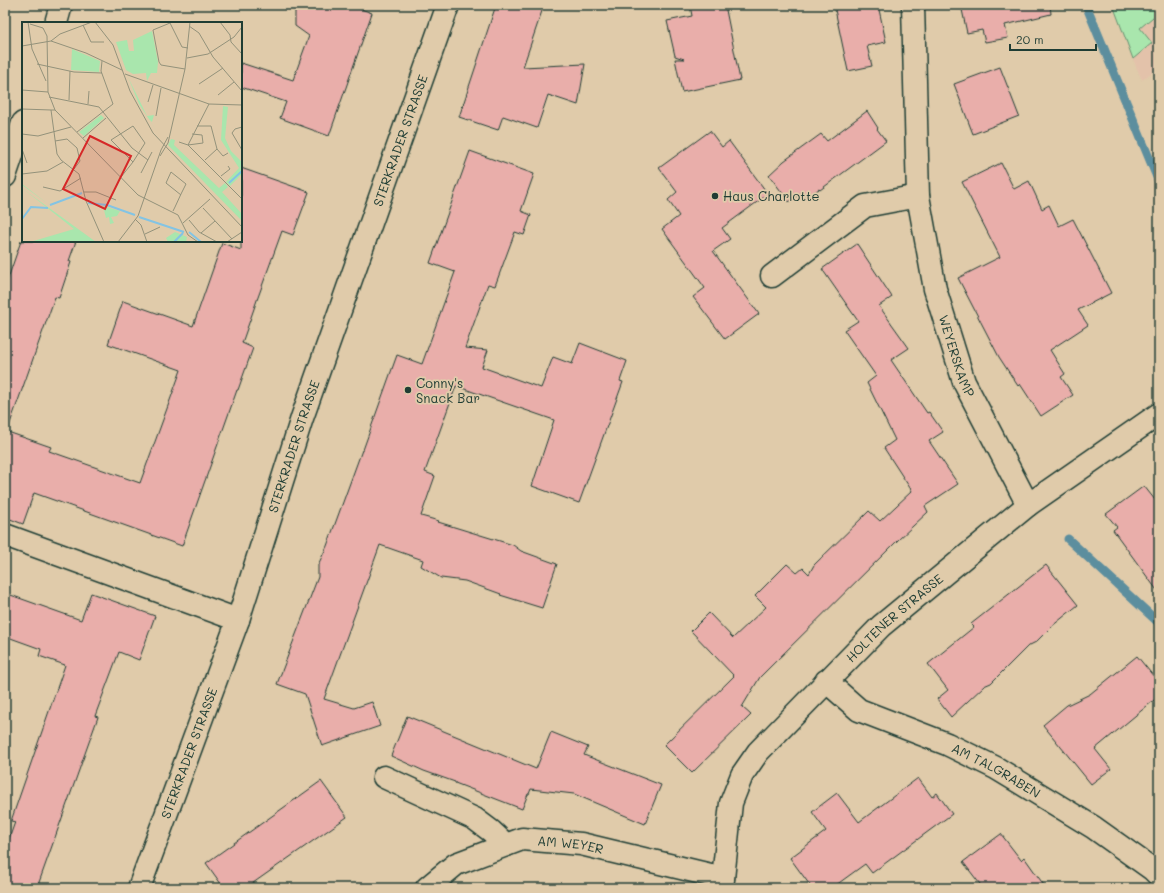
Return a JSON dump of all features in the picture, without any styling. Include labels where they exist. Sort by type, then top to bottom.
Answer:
[{"type":"street","points":[[56,22],[61,5]]},
{"type":"street","name":"STERKRADER STRASSE","points":[[139,888],[238,620],[302,418],[448,5]]},
{"type":"street","name":"WEYERSKAMP","points":[[913,5],[918,196],[936,289],[964,382],[1028,505]]},
{"type":"street","points":[[5,176],[22,126]]},
{"type":"street","points":[[772,276],[865,206],[918,196]]},
{"type":"street","name":"HOLTENER STRASSE","points":[[722,883],[732,803],[742,774],[758,752],[881,626],[1028,505],[1159,414]]},
{"type":"street","points":[[5,535],[238,620]]},
{"type":"street","name":"AM TALGRABEN","points":[[826,681],[859,710],[948,744],[996,768],[1093,827],[1152,869],[1159,876]]},
{"type":"street","points":[[384,777],[475,819],[506,845]]},
{"type":"street","name":"AM WEYER","points":[[427,888],[456,864],[522,839],[581,844],[722,883]]},
{"type":"shaded area","points":[[1113,5],[1159,5],[1159,67],[1142,80],[1128,48]]},
{"type":"green space","points":[[1113,5],[1159,5],[1159,12],[1140,28],[1152,43],[1133,59]]},
{"type":"building","points":[[295,5],[350,5],[372,13],[329,136],[280,118],[286,102],[242,87],[242,63],[293,80],[309,36],[295,26]]},
{"type":"building","points":[[496,5],[544,5],[523,67],[585,64],[578,105],[548,95],[537,128],[503,116],[498,130],[459,117]]},
{"type":"building","points":[[690,5],[725,5],[740,80],[682,92],[675,59],[684,59],[675,56],[667,21],[692,16]]},
{"type":"building","points":[[834,5],[878,5],[886,42],[867,46],[872,66],[848,71]]},
{"type":"building","points":[[961,5],[1050,5],[1051,14],[1005,25],[1008,38],[985,42],[982,30],[967,33]]},
{"type":"building","points":[[1000,67],[1019,116],[973,134],[954,84]]},
{"type":"building","points":[[867,111],[886,141],[820,190],[819,189],[806,198],[802,192],[789,202],[769,175],[784,161],[821,134],[827,141]]},
{"type":"building","name":"Haus Charlotte","points":[[710,131],[722,147],[729,141],[768,194],[722,228],[730,239],[713,251],[759,314],[725,339],[693,297],[705,288],[662,229],[679,216],[668,200],[677,192],[659,168]]},
{"type":"building","points":[[470,151],[534,174],[521,211],[531,215],[524,235],[515,232],[495,286],[488,284],[465,348],[488,350],[482,367],[541,388],[553,357],[572,364],[580,343],[627,361],[620,381],[623,382],[579,503],[532,486],[554,420],[456,386],[425,472],[435,476],[421,516],[513,545],[521,551],[557,564],[542,608],[500,595],[501,594],[465,581],[441,578],[421,566],[423,560],[380,545],[324,699],[354,708],[372,702],[380,726],[322,746],[305,694],[277,684],[318,577],[318,565],[327,546],[397,355],[422,364],[455,272],[430,263]]},
{"type":"building","points":[[1001,163],[1014,189],[1029,181],[1042,209],[1049,205],[1059,226],[1073,219],[1111,293],[1078,310],[1088,325],[1050,350],[1065,374],[1061,377],[1073,395],[1041,416],[1020,384],[1018,386],[999,357],[958,278],[1000,257],[962,182]]},
{"type":"building","points":[[242,168],[309,192],[293,235],[282,231],[257,300],[242,343],[253,348],[182,546],[34,493],[23,524],[5,517],[5,431],[51,447],[49,451],[140,483],[181,370],[108,344],[123,301],[193,326],[222,243],[241,250]]},
{"type":"building","points":[[21,241],[76,242],[69,261],[71,262],[59,298],[55,297],[8,429],[5,429],[5,287]]},
{"type":"building","points":[[857,244],[892,297],[879,306],[909,348],[891,360],[927,413],[929,412],[943,432],[929,441],[958,484],[925,506],[928,512],[760,677],[742,707],[751,715],[692,773],[664,745],[734,676],[691,631],[709,613],[733,638],[766,607],[755,596],[787,564],[797,573],[803,568],[809,574],[814,565],[869,511],[880,521],[912,491],[884,448],[895,440],[867,383],[876,376],[844,330],[858,321],[822,269]]},
{"type":"building","points":[[1144,486],[1159,505],[1159,593],[1113,530],[1117,527],[1106,514]]},
{"type":"building","points":[[1046,565],[1078,605],[1051,627],[1036,642],[1028,646],[991,683],[984,686],[951,717],[937,699],[948,690],[928,664],[974,627],[971,624]]},
{"type":"building","points":[[5,593],[81,620],[91,593],[155,616],[139,660],[119,652],[95,716],[98,717],[37,888],[5,888],[5,850],[15,822],[11,821],[65,665],[39,656],[41,649],[5,636]]},
{"type":"building","points":[[1137,656],[1159,683],[1159,696],[1095,749],[1111,769],[1091,784],[1043,725],[1067,705],[1090,694]]},
{"type":"building","points":[[407,716],[536,769],[551,732],[588,747],[584,755],[661,785],[645,824],[574,794],[531,789],[522,809],[424,771],[391,756]]},
{"type":"building","points":[[918,778],[932,797],[937,793],[952,814],[872,873],[865,864],[832,888],[812,888],[790,858],[826,831],[812,812],[837,793],[859,822]]},
{"type":"building","points":[[321,781],[347,817],[246,888],[224,888],[206,863]]},
{"type":"building","points":[[1001,834],[1021,860],[1024,857],[1046,888],[983,888],[963,862]]},
{"type":"waterway","points":[[1086,5],[1159,182]]},
{"type":"waterway","points":[[1068,539],[1159,623]]},
{"type":"place","name":"Haus Charlotte","points":[[715,196]]},
{"type":"place","name":"Conny's Snack Bar","points":[[408,390]]}]
